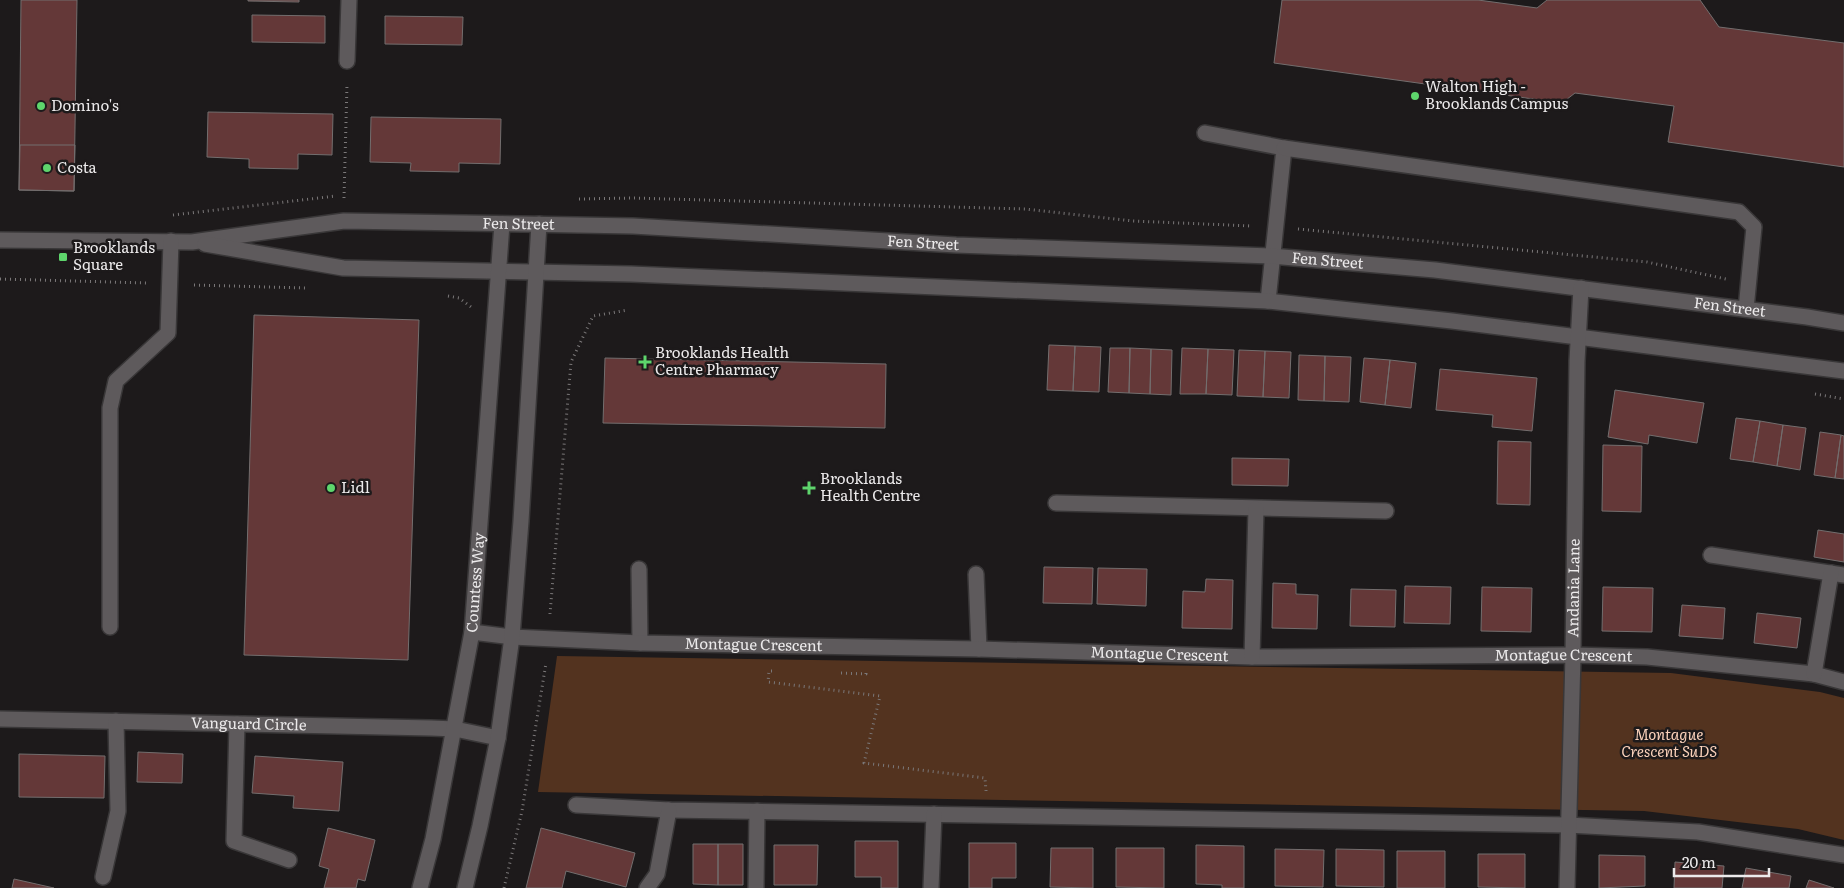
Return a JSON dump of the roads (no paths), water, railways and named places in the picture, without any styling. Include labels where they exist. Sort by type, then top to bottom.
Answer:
[{"type":"street","points":[[348,61],[349,0]]},
{"type":"street","points":[[1205,133],[1284,148],[1739,212],[1754,226],[1746,309]]},
{"type":"street","points":[[1268,301],[1284,148]]},
{"type":"street","name":"Fen Street","points":[[0,240],[192,242],[344,221],[633,226],[956,245],[1272,256],[1435,270],[1807,317],[1844,324]]},
{"type":"street","name":"Countess Way","points":[[420,888],[433,839],[472,632],[502,224]]},
{"type":"street","points":[[465,888],[498,738],[512,637],[539,224]]},
{"type":"street","points":[[110,627],[110,408],[116,381],[168,333],[171,241]]},
{"type":"street","points":[[192,242],[342,268],[631,274],[1268,301],[1452,320],[1844,371]]},
{"type":"street","name":"Andania Lane","points":[[1567,888],[1578,336],[1581,288]]},
{"type":"street","points":[[1056,503],[1386,511]]},
{"type":"street","points":[[1252,657],[1256,509]]},
{"type":"street","points":[[1711,555],[1838,574],[1814,674]]},
{"type":"street","points":[[639,569],[640,643]]},
{"type":"street","points":[[976,574],[979,649]]},
{"type":"street","name":"Montague Crescent","points":[[472,632],[512,637],[640,643],[979,649],[1252,657],[1573,655],[1647,657],[1814,674],[1844,682]]},
{"type":"street","name":"Vanguard Circle","points":[[0,719],[455,729],[498,738]]},
{"type":"street","points":[[103,877],[118,811],[116,721]]},
{"type":"street","points":[[237,724],[234,841],[289,860]]},
{"type":"street","points":[[576,804],[670,810],[1568,825],[1698,832],[1844,855]]},
{"type":"street","points":[[647,888],[657,874],[670,810]]},
{"type":"street","points":[[756,888],[757,811]]},
{"type":"street","points":[[931,888],[934,814]]},
{"type":"place","name":"Walton High - Brooklands Campus","points":[[1415,96]]},
{"type":"place","name":"Domino's","points":[[41,106]]},
{"type":"place","name":"Costa","points":[[47,168]]},
{"type":"place","name":"Brooklands Square","points":[[63,257]]},
{"type":"place","name":"Brooklands Health Centre Pharmacy","points":[[645,362]]},
{"type":"place","name":"Lidl","points":[[331,488]]},
{"type":"place","name":"Brooklands Health Centre","points":[[809,488]]},
{"type":"park label","name":"Montague Crescent SuDS","points":[[1669,744]]}]
